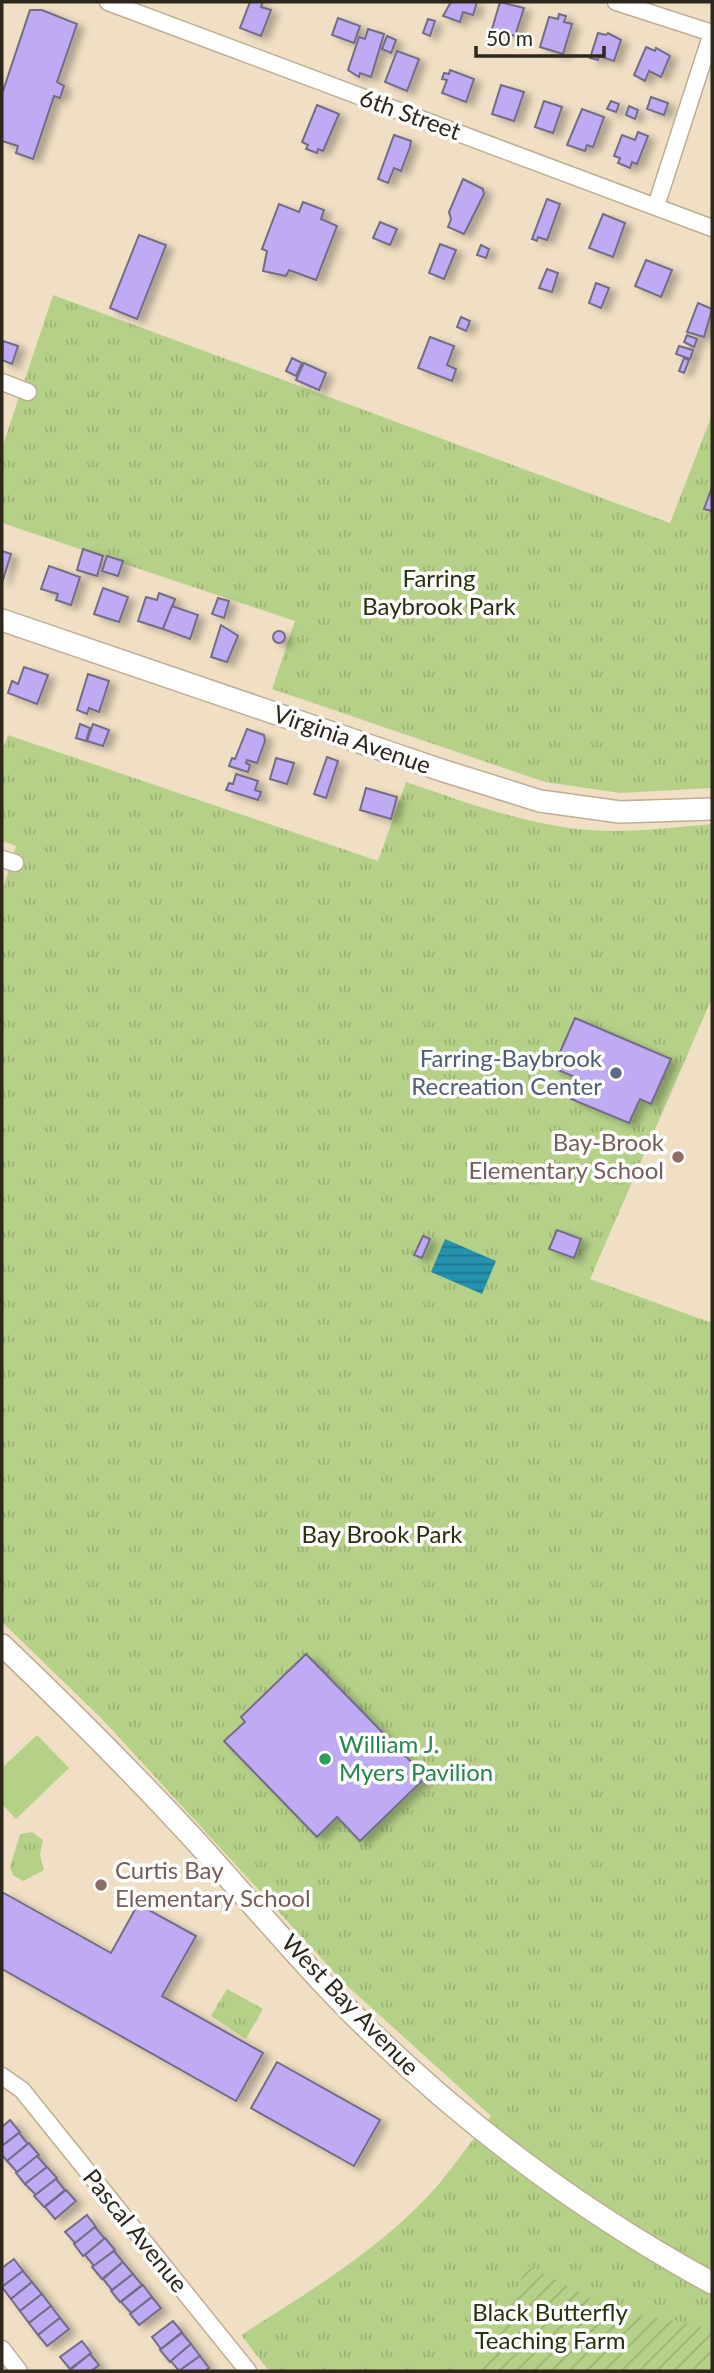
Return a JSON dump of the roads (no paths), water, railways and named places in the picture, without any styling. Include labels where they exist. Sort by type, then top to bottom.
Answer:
[{"type":"street","name":"6th Street","points":[[108,2],[712,228]]},
{"type":"street","points":[[616,2],[712,33],[656,206]]},
{"type":"street","points":[[2,382],[28,392]]},
{"type":"street","name":"Virginia Avenue","points":[[2,620],[441,770],[540,801],[620,812],[712,809]]},
{"type":"street","name":"West Bay Avenue","points":[[2,1645],[88,1728],[170,1814],[347,2008],[434,2090],[566,2194],[637,2241],[712,2283]]},
{"type":"street","name":"Pascal Avenue","points":[[2,2076],[22,2090],[248,2371]]},
{"type":"street","points":[[2,2349],[19,2371]]},
{"type":"water","points":[[445,1239],[496,1261],[482,1294],[431,1272]]},
{"type":"place","name":"Farring-Baybrook Recreation Center","points":[[616,1073]]},
{"type":"place","name":"Bay-Brook Elementary School","points":[[678,1157]]},
{"type":"place","name":"William J. Myers Pavilion","points":[[325,1759]]},
{"type":"place","name":"Curtis Bay Elementary School","points":[[101,1885]]},
{"type":"park label","name":"Farring Baybrook Park","points":[[439,593]]},
{"type":"park label","name":"Bay Brook Park","points":[[382,1535]]},
{"type":"park label","name":"Black Butterfly Teaching Farm","points":[[550,2327]]}]
